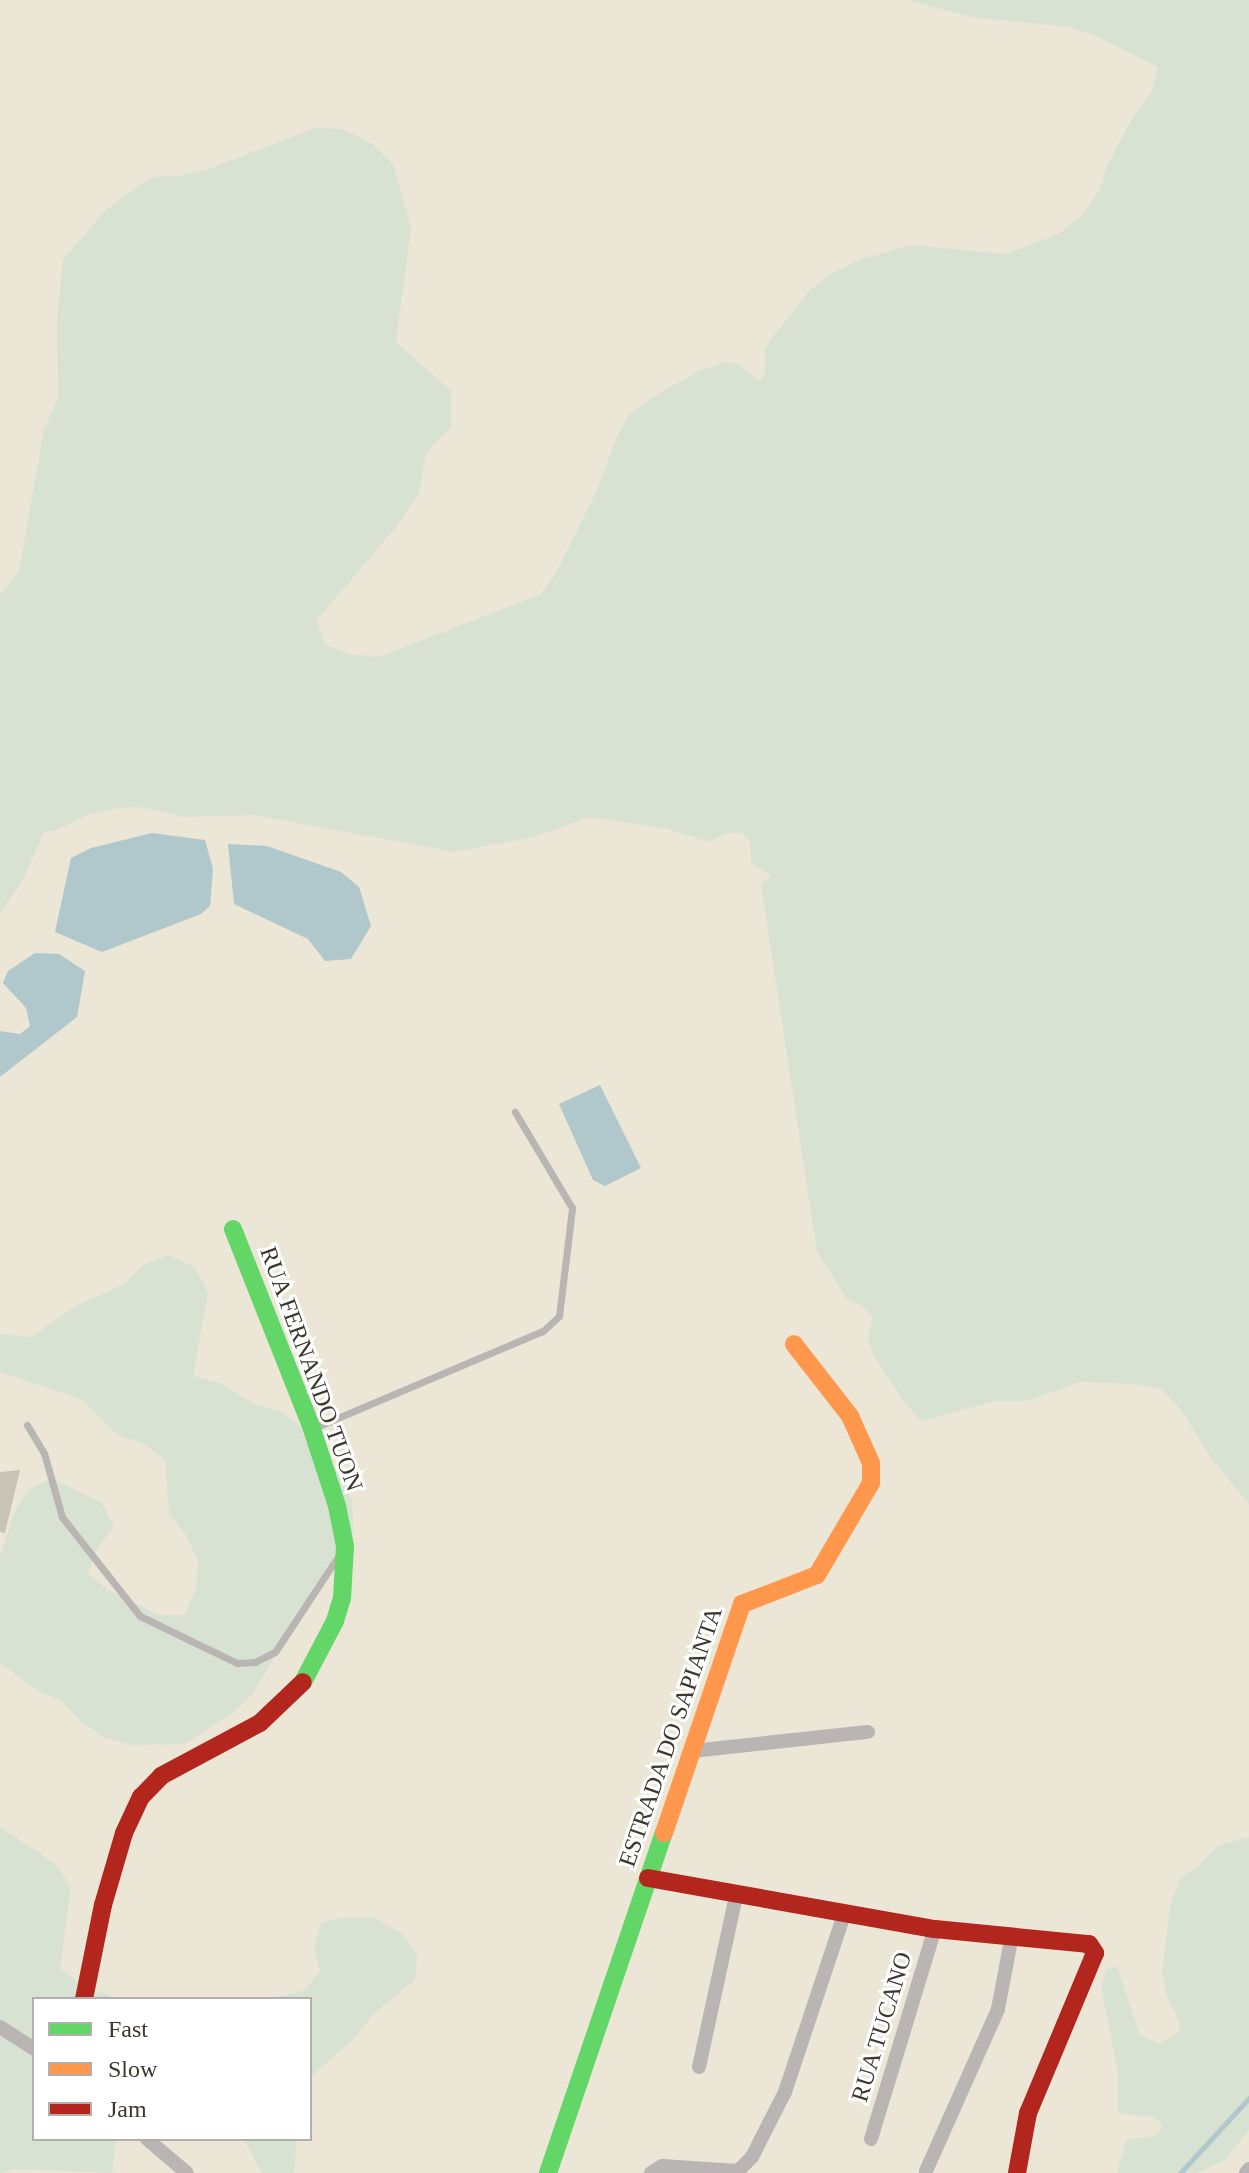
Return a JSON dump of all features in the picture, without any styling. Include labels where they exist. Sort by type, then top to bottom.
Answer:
[{"type":"street","name":"RUA FERNANDO TUON","points":[[84,1997],[103,1905],[133,1809],[161,1776],[260,1723],[307,1677],[335,1621],[342,1598],[345,1546],[337,1506],[312,1429],[233,1229]]},
{"type":"street","name":"ESTRADA DO SAPIANTA","points":[[548,2173],[742,1604],[817,1575],[871,1483],[871,1463],[850,1416],[794,1344]]},
{"type":"street","points":[[692,1751],[868,1732]]},
{"type":"street","points":[[648,1878],[935,1929],[1089,1944],[1095,1953],[1028,2113],[1017,2173]]},
{"type":"street","points":[[699,2067],[736,1896]]},
{"type":"street","points":[[651,2173],[662,2166],[738,2172],[752,2157],[771,2125],[844,1915]]},
{"type":"street","name":"RUA TUCANO","points":[[871,2139],[935,1929]]},
{"type":"street","points":[[926,2171],[998,2009],[1012,1935]]},
{"type":"street","points":[[0,2027],[32,2048]]},
{"type":"street","points":[[149,2141],[187,2173]]},
{"type":"lane","points":[[312,1429],[543,1331],[559,1316],[572,1208],[515,1112]]},
{"type":"lane","points":[[27,1425],[44,1453],[62,1517],[140,1616],[237,1663],[255,1662],[275,1652],[345,1546]]},
{"type":"green space","points":[[906,0],[1249,0],[1249,1504],[1211,1458],[1181,1410],[1163,1390],[1136,1384],[1080,1382],[1027,1401],[995,1401],[921,1421],[902,1399],[873,1354],[868,1338],[873,1317],[859,1304],[847,1299],[817,1252],[761,885],[771,875],[751,863],[750,841],[741,833],[728,833],[708,842],[665,828],[590,817],[537,836],[455,852],[254,815],[184,817],[140,807],[116,808],[87,815],[58,830],[44,832],[22,882],[0,913],[0,595],[19,571],[44,429],[58,399],[57,321],[63,259],[106,210],[151,177],[180,176],[214,167],[318,127],[346,130],[374,145],[393,164],[411,228],[396,342],[451,391],[451,427],[426,453],[419,493],[396,527],[317,620],[325,645],[351,654],[379,657],[541,594],[557,571],[596,492],[628,416],[651,398],[699,371],[725,362],[739,364],[760,382],[765,373],[765,349],[771,339],[809,291],[832,273],[859,260],[912,245],[1005,254],[1059,234],[1082,215],[1099,191],[1107,166],[1133,117],[1151,93],[1158,67],[1094,35],[1069,27],[972,17]]},
{"type":"green space","points":[[168,1255],[194,1267],[208,1293],[193,1376],[219,1383],[257,1405],[283,1412],[303,1429],[342,1476],[352,1501],[354,1533],[326,1569],[252,1695],[231,1714],[184,1744],[131,1745],[105,1738],[82,1723],[63,1702],[37,1690],[0,1663],[0,1556],[14,1513],[28,1490],[51,1478],[102,1503],[114,1526],[98,1548],[88,1574],[108,1590],[159,1615],[185,1615],[196,1587],[198,1561],[186,1535],[169,1514],[165,1460],[144,1444],[119,1436],[81,1399],[0,1372],[0,1334],[31,1337],[76,1306],[124,1284],[143,1265]]},
{"type":"green space","points":[[0,1827],[56,1864],[71,1887],[60,1968],[85,1988],[110,1995],[32,1997],[32,2141],[116,2141],[112,2173],[13,2169],[0,2173]]},
{"type":"green space","points":[[1249,1837],[1249,2130],[1225,2160],[1197,2173],[1117,2173],[1126,2140],[1154,2136],[1162,2129],[1161,2123],[1152,2117],[1118,2113],[1118,2073],[1101,1987],[1106,1970],[1117,1966],[1140,2035],[1160,2044],[1178,2033],[1180,2024],[1167,1996],[1162,1973],[1170,1907],[1180,1878],[1197,1868],[1217,1846]]},
{"type":"green space","points":[[348,1917],[375,1918],[400,1932],[417,1954],[415,1980],[373,2014],[356,2037],[312,2075],[312,1997],[279,1997],[305,1990],[320,1971],[314,1948],[321,1922]]},
{"type":"green space","points":[[245,2141],[297,2141],[294,2173],[262,2173]]},
{"type":"water","points":[[152,833],[205,840],[213,869],[210,906],[201,914],[102,952],[55,932],[71,858],[91,848]]},
{"type":"water","points":[[228,844],[267,846],[341,872],[359,887],[371,926],[351,959],[325,961],[308,939],[234,904]]},
{"type":"water","points":[[35,953],[59,954],[85,971],[77,1017],[0,1077],[0,1031],[20,1034],[30,1026],[26,1008],[3,983],[8,971]]},
{"type":"water","points":[[600,1085],[641,1168],[605,1186],[593,1180],[559,1104]]},
{"type":"building","points":[[20,1470],[5,1533],[0,1532],[0,1472]]},
{"type":"waterway","points":[[1180,2173],[1249,2098]]},
{"type":"traffic: fast","points":[[233,1229],[312,1429],[337,1506],[345,1546],[342,1598],[335,1621],[303,1682]]},
{"type":"traffic: fast","points":[[548,2173],[664,1833]]},
{"type":"traffic: slow","points":[[664,1833],[742,1604],[817,1575],[871,1483],[871,1463],[850,1416],[794,1344]]},
{"type":"traffic: jam","points":[[84,1997],[103,1905],[124,1833],[141,1797],[161,1776],[260,1723],[303,1682]]},
{"type":"traffic: jam","points":[[648,1878],[935,1929],[1089,1944],[1095,1953],[1028,2113],[1017,2173]]}]
